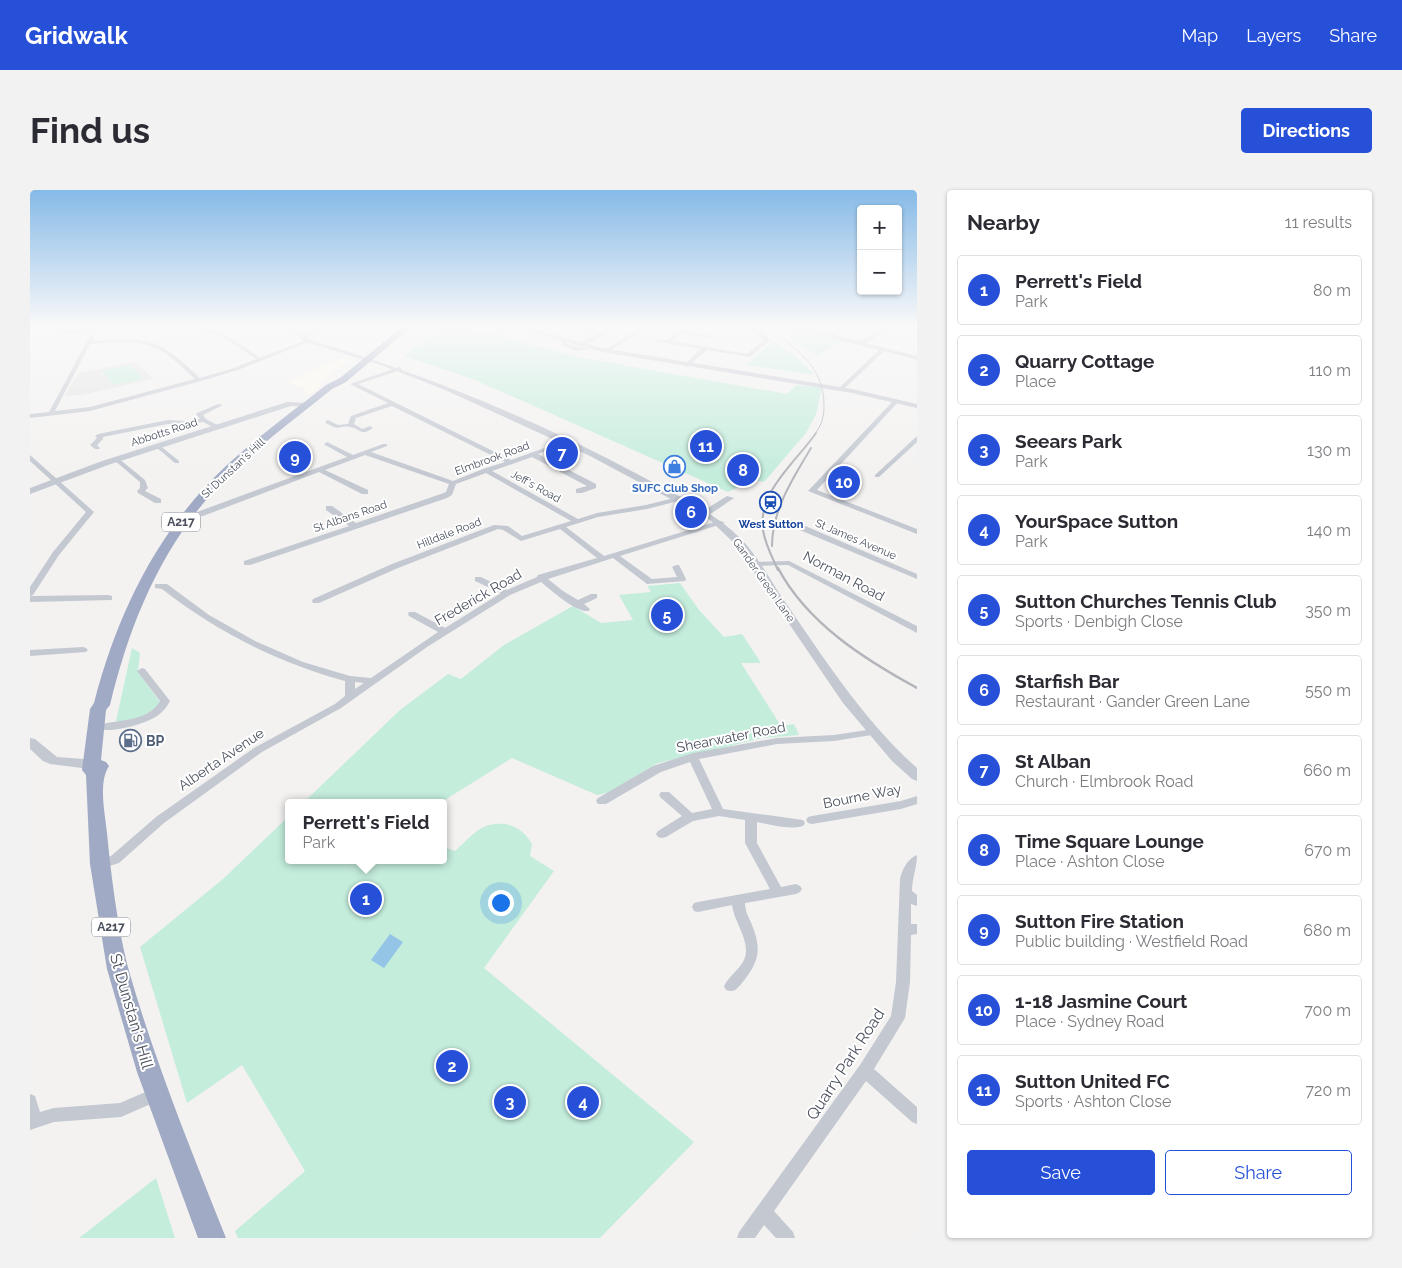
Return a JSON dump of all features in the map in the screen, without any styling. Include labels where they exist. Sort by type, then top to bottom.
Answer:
[{"type":"highway","name":"St Dunstan's Hill","points":[[212,1238],[157,1094],[118,969],[100,864],[96,817],[96,768],[93,747],[98,709],[102,704],[109,673],[125,622],[146,578],[173,534],[194,506],[228,470],[308,405],[329,387],[326,386],[340,376]]},
{"type":"highway","name":"St Dunstan's Hill","points":[[96,768],[103,727],[104,708],[102,704]]},
{"type":"street","points":[[52,412],[72,376]]},
{"type":"street","points":[[194,376],[199,380]]},
{"type":"street","points":[[30,416],[90,409],[214,376]]},
{"type":"street","points":[[378,376],[353,384],[509,461]]},
{"type":"street","name":"Gander Green Lane","points":[[417,376],[448,388],[566,442],[679,498],[721,523],[759,564],[846,700],[897,758],[917,776]]},
{"type":"street","points":[[757,376],[840,389],[917,406]]},
{"type":"street","points":[[840,389],[854,376]]},
{"type":"street","points":[[896,401],[812,491],[917,532]]},
{"type":"street","name":"Abbotts Road","points":[[30,491],[116,459],[290,404],[308,405]]},
{"type":"street","points":[[351,425],[354,416],[392,404]]},
{"type":"street","points":[[217,427],[204,420],[199,414],[220,405]]},
{"type":"street","points":[[96,448],[93,445],[101,438],[98,436],[120,430],[143,428],[168,422],[204,420]]},
{"type":"street","points":[[328,422],[337,426],[351,425],[362,431],[370,428]]},
{"type":"street","points":[[877,476],[917,438]]},
{"type":"street","name":"Elmbrook Road","points":[[453,483],[509,461],[566,442]]},
{"type":"street","points":[[327,444],[352,457]]},
{"type":"street","points":[[200,514],[385,445]]},
{"type":"street","points":[[158,446],[177,462]]},
{"type":"street","points":[[367,453],[453,483]]},
{"type":"street","points":[[532,454],[569,476],[593,486],[579,491]]},
{"type":"street","points":[[30,457],[90,512],[56,554],[30,592]]},
{"type":"street","points":[[116,459],[144,481],[144,488],[141,491],[158,501]]},
{"type":"street","points":[[321,470],[365,492]]},
{"type":"street","name":"Jeff's Road","points":[[485,470],[577,521]]},
{"type":"street","name":"St Albans Road","points":[[247,563],[444,496],[449,493],[453,483]]},
{"type":"street","name":"Hilldale Road","points":[[316,601],[395,566],[492,528],[505,528],[520,539],[606,513],[647,507],[679,498]]},
{"type":"street","points":[[706,513],[730,498]]},
{"type":"street","points":[[329,508],[355,526]]},
{"type":"street","name":"St James Avenue","points":[[786,522],[917,577]]},
{"type":"street","name":"Frederick Road","points":[[350,697],[445,632],[507,593],[541,577],[721,523]]},
{"type":"street","points":[[560,526],[602,558]]},
{"type":"street","points":[[614,555],[650,582],[682,579],[676,567]]},
{"type":"street","name":"Norman Road","points":[[759,564],[789,563],[917,630]]},
{"type":"street","points":[[541,577],[586,609]]},
{"type":"street","points":[[478,579],[507,593]]},
{"type":"street","points":[[158,586],[164,586],[205,618],[275,653],[320,671],[350,679],[374,681]]},
{"type":"street","points":[[577,604],[594,596]]},
{"type":"street","points":[[30,599],[109,598]]},
{"type":"street","points":[[412,614],[445,632]]},
{"type":"street","points":[[30,652],[83,650]]},
{"type":"street","points":[[103,727],[138,722],[163,706],[165,701],[162,696],[142,671]]},
{"type":"street","points":[[350,679],[350,697]]},
{"type":"street","name":"Alberta Avenue","points":[[100,864],[115,860],[178,806],[258,750],[350,697]]},
{"type":"street","name":"Shearwater Road","points":[[602,801],[658,770],[693,757],[777,740],[834,738],[874,732]]},
{"type":"street","points":[[30,742],[48,758],[55,761],[96,768]]},
{"type":"street","points":[[55,761],[80,754],[93,747]]},
{"type":"street","points":[[693,757],[719,812]]},
{"type":"street","points":[[665,795],[690,817]]},
{"type":"street","name":"Bourne Way","points":[[812,820],[901,805],[917,800]]},
{"type":"street","points":[[662,834],[690,817],[719,812],[786,823],[799,823]]},
{"type":"street","points":[[751,817],[751,843],[778,892]]},
{"type":"street","name":"Quarry Park Road","points":[[745,1238],[864,1070],[898,1018],[911,929],[911,898],[908,871],[917,860]]},
{"type":"street","points":[[698,907],[796,889]]},
{"type":"street","points":[[733,983],[749,964],[753,948],[737,907],[739,899]]},
{"type":"street","points":[[864,1070],[917,1117]]},
{"type":"street","points":[[30,1100],[32,1122],[69,1113],[121,1110],[157,1094]]},
{"type":"street","points":[[764,1212],[786,1238]]},
{"type":"shaded area","points":[[76,376],[151,376],[154,379],[82,395],[65,396]]},
{"type":"shaded area","points":[[301,376],[328,376],[319,383],[321,386],[310,394],[303,391],[307,389],[288,382]]},
{"type":"green space","points":[[106,376],[141,376],[144,379],[114,385]]},
{"type":"green space","points":[[463,376],[685,376],[787,394],[797,385],[822,388],[816,414],[806,433],[764,482],[753,480],[728,492]]},
{"type":"green space","points":[[680,583],[699,610],[724,637],[742,634],[761,663],[741,663],[781,726],[794,724],[799,735],[763,738],[658,763],[607,793],[597,795],[512,758],[446,799],[307,799],[400,710],[448,674],[461,679],[504,645],[573,606],[601,623],[633,620],[619,595],[651,592],[647,586]]},
{"type":"green space","points":[[132,648],[140,653],[138,672],[160,702],[158,707],[137,720],[118,722],[116,721]]},
{"type":"green space","points":[[285,820],[285,864],[447,864],[447,848],[455,851],[473,834],[486,826],[506,824],[518,829],[532,844],[530,856],[554,871],[484,968],[694,1142],[600,1238],[238,1238],[235,1231],[305,1171],[242,1065],[187,1103],[140,947],[223,879]]},
{"type":"green space","points":[[156,1178],[175,1238],[79,1238]]},
{"type":"water","points":[[390,934],[403,942],[384,968],[371,960]]},
{"type":"railway","points":[[815,434],[821,424],[824,409],[823,391],[817,376]]},
{"type":"railway","points":[[778,570],[767,545],[763,530],[763,516],[766,503],[780,478],[816,433]]},
{"type":"railway","points":[[772,546],[773,533],[780,507],[811,448]]},
{"type":"railway","points":[[778,568],[804,606],[839,638],[877,665],[917,688]]},
{"type":"place","name":"Sutton United FC","points":[[706,446]]},
{"type":"place","name":"St Alban","points":[[562,453]]},
{"type":"place","name":"Sutton Fire Station","points":[[295,457]]},
{"type":"place","name":"SUFC Club Shop","points":[[675,467]]},
{"type":"place","name":"Time Square Lounge","points":[[743,470]]},
{"type":"place","name":"1-18 Jasmine Court","points":[[844,482]]},
{"type":"place","name":"West Sutton","points":[[771,503]]},
{"type":"place","name":"Starfish Bar","points":[[691,512]]},
{"type":"place","name":"Sutton Churches Tennis Club","points":[[667,615]]},
{"type":"place","name":"BP","points":[[130,741]]},
{"type":"place","name":"Perrett's Field","points":[[366,899]]},
{"type":"place","name":"Quarry Cottage","points":[[452,1066]]},
{"type":"place","name":"Seears Park","points":[[510,1102]]},
{"type":"place","name":"YourSpace Sutton","points":[[583,1102]]}]
